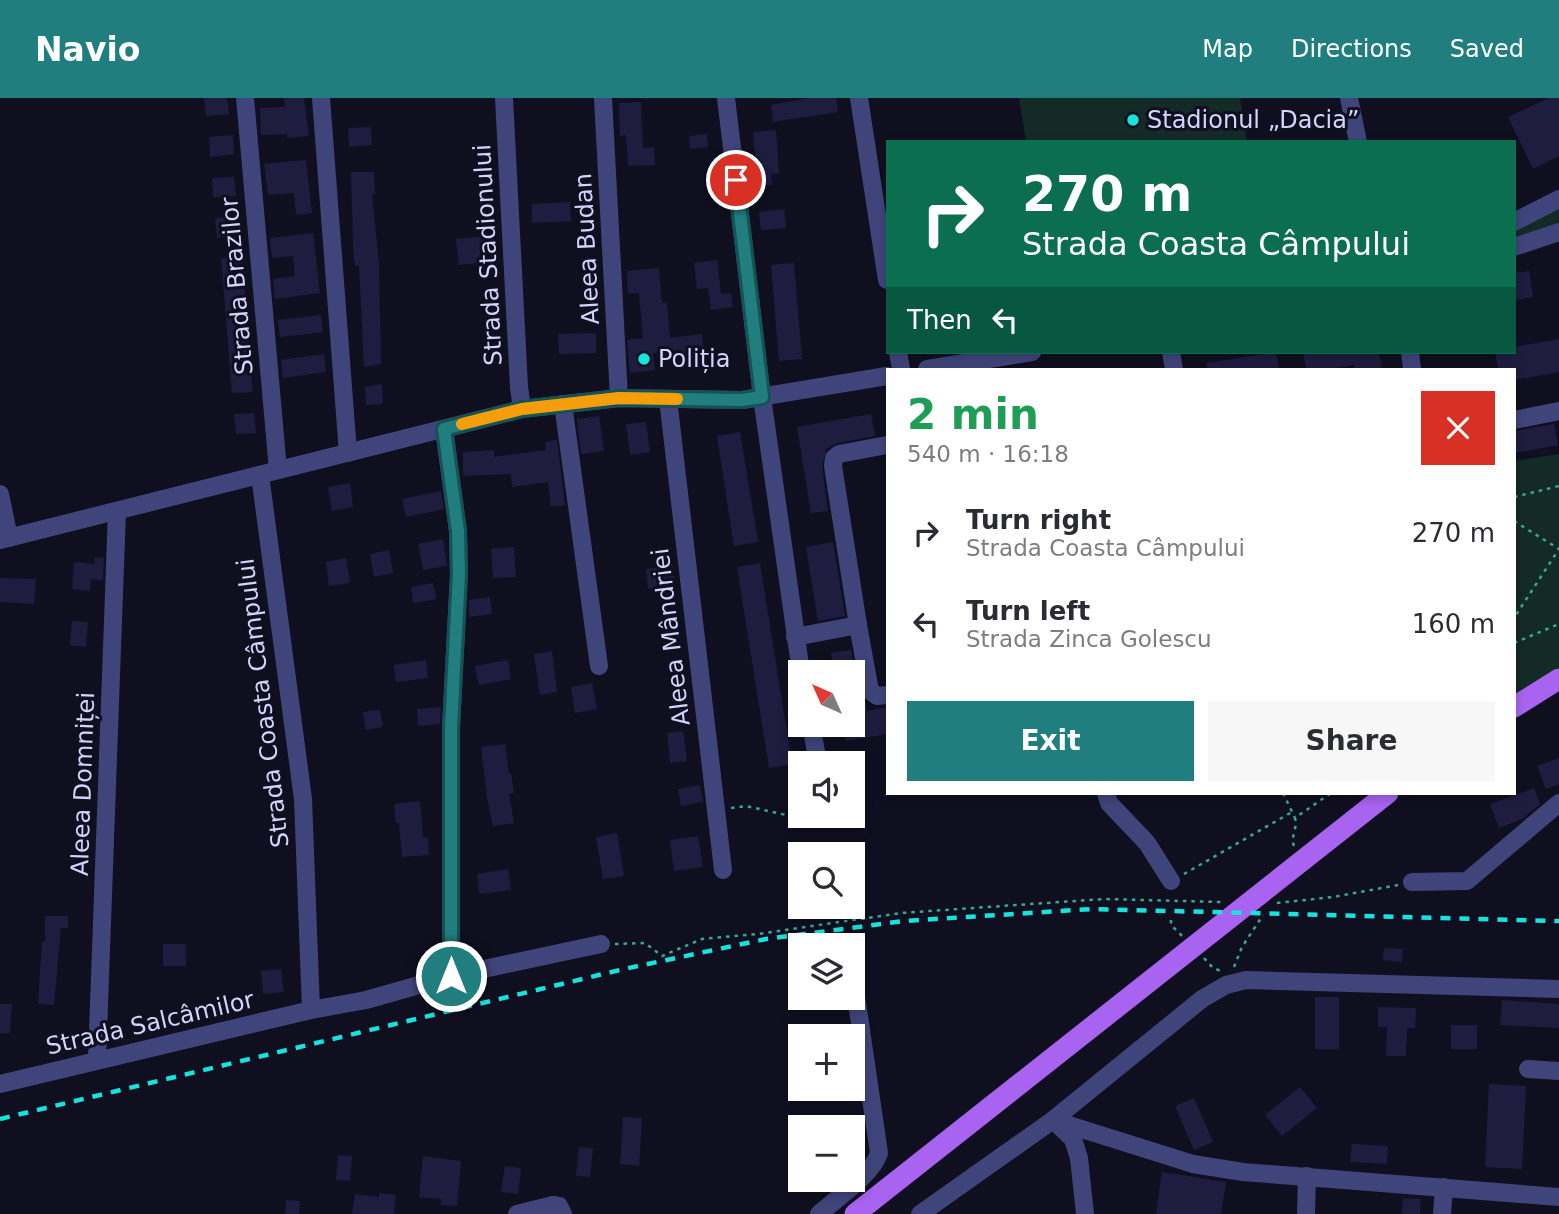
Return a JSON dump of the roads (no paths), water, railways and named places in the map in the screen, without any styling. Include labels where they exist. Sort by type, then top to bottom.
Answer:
[{"type":"main road","points":[[1516,706],[1559,679]]},
{"type":"main road","points":[[855,1214],[1385,795]]},
{"type":"street","name":"Strada Brazilor","points":[[245,98],[278,470]]},
{"type":"street","points":[[321,98],[348,453]]},
{"type":"street","name":"Strada Stadionului","points":[[504,98],[522,409]]},
{"type":"street","name":"Aleea Budan","points":[[603,98],[619,398]]},
{"type":"street","points":[[726,98],[762,397],[799,660]]},
{"type":"street","points":[[859,98],[886,274]]},
{"type":"street","points":[[1349,98],[1358,140]]},
{"type":"street","points":[[1523,211],[1559,200]]},
{"type":"street","points":[[1516,246],[1559,232]]},
{"type":"street","points":[[938,368],[988,364],[1025,354]]},
{"type":"street","points":[[0,494],[4,539],[522,409],[619,398],[742,400],[886,376]]},
{"type":"street","name":"Aleea Mândriei","points":[[668,399],[723,870]]},
{"type":"street","points":[[563,404],[599,666]]},
{"type":"street","points":[[1516,420],[1559,411]]},
{"type":"street","points":[[444,429],[459,541],[451,728],[451,976]]},
{"type":"street","points":[[886,445],[839,454],[834,458],[833,466],[870,691],[877,696],[886,695]]},
{"type":"street","name":"Strada Coasta Câmpului","points":[[260,475],[303,799],[311,1010]]},
{"type":"street","name":"Aleea Domniței","points":[[97,1059],[117,511]]},
{"type":"street","points":[[795,637],[858,625]]},
{"type":"street","points":[[1106,795],[1109,803],[1147,843],[1171,881]]},
{"type":"street","points":[[1412,882],[1467,881],[1559,803]]},
{"type":"street","name":"Strada Salcâmilor","points":[[0,1084],[97,1059],[366,1000],[451,976],[601,944]]},
{"type":"street","points":[[920,1214],[1053,1120],[1202,999],[1226,985],[1246,980],[1559,989]]},
{"type":"street","points":[[819,1214],[866,1173],[877,1161],[880,1153],[858,1010]]},
{"type":"street","points":[[1528,1069],[1559,1071]]},
{"type":"street","points":[[1053,1120],[1193,1164],[1243,1172],[1551,1196],[1542,1214]]},
{"type":"street","points":[[1053,1120],[1073,1139],[1079,1158],[1085,1214]]},
{"type":"street","points":[[1306,1214],[1307,1176]]},
{"type":"street","points":[[1442,1214],[1444,1187]]},
{"type":"street","points":[[517,1214],[553,1205],[559,1206],[563,1214]]},
{"type":"railway","points":[[0,1119],[624,969],[766,939],[904,921],[1092,909],[1559,921]]},
{"type":"place","name":"Stadionul „Dacia”","points":[[1133,120]]},
{"type":"place","name":"Poliția","points":[[644,359]]}]
